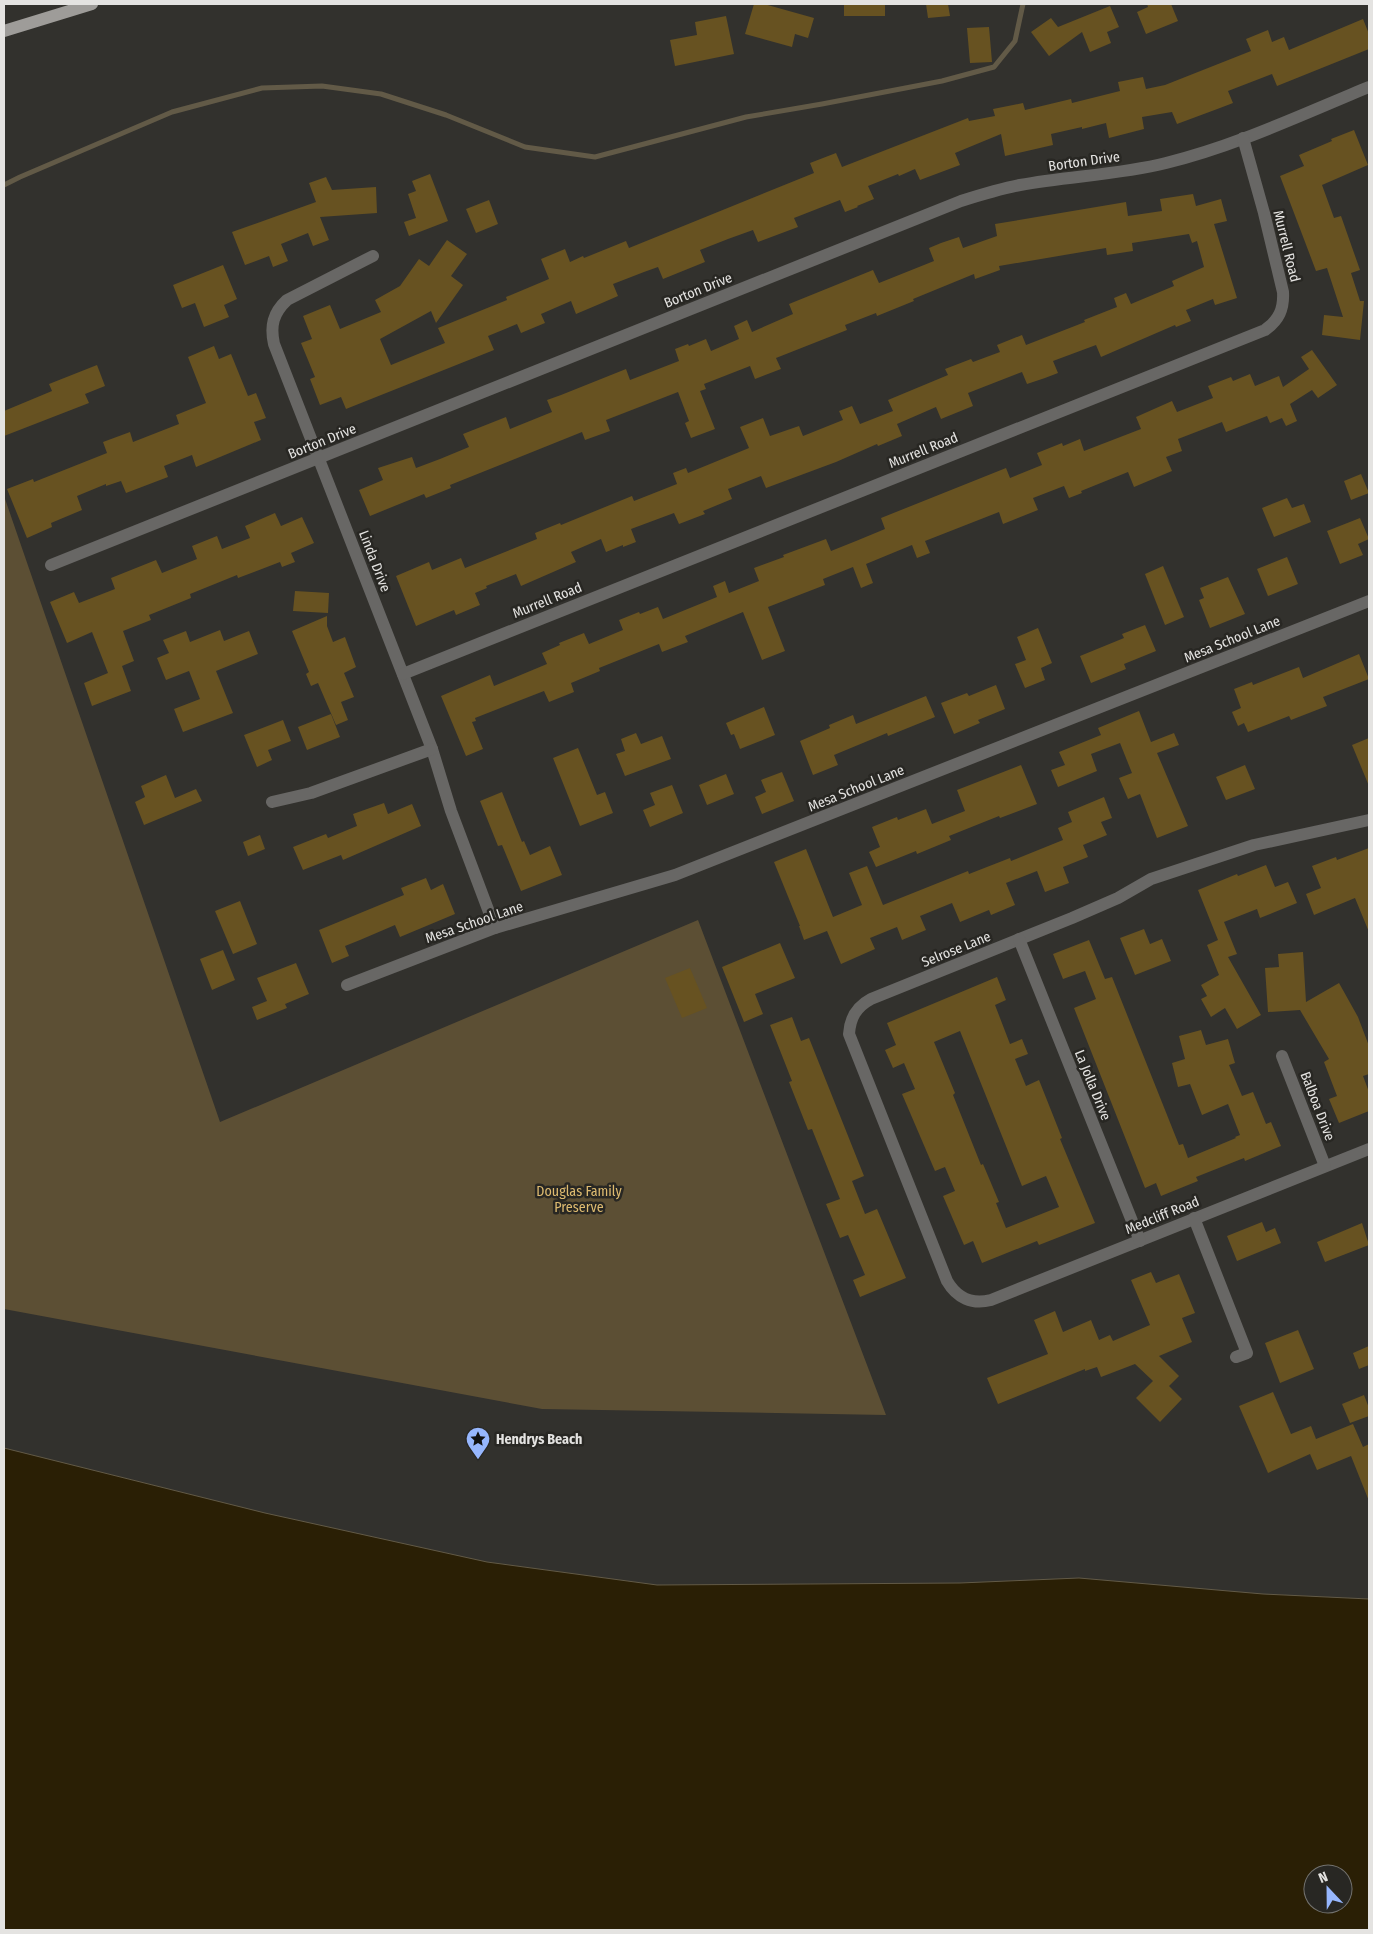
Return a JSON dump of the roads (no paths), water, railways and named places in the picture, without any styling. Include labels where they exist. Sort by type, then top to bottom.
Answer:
[{"type":"main road","points":[[4,31],[92,4]]},
{"type":"street","name":"Borton Drive","points":[[50,565],[961,201],[1020,185],[1165,163],[1203,153],[1369,87]]},
{"type":"street","name":"Murrell Road","points":[[403,674],[1265,330],[1278,318],[1284,301],[1283,292],[1243,138]]},
{"type":"street","name":"Linda Drive","points":[[373,256],[287,300],[280,307],[272,325],[274,344],[432,749],[451,811],[495,928]]},
{"type":"street","name":"Mesa School Lane","points":[[347,985],[495,928],[675,875],[1369,601]]},
{"type":"street","points":[[272,802],[311,793],[432,749]]},
{"type":"street","name":"Selrose Lane","points":[[966,1300],[958,1295],[948,1281],[852,1043],[850,1025],[856,1009],[871,999],[1118,898],[1151,879],[1254,845],[1369,820]]},
{"type":"street","name":"La Jolla Drive","points":[[1019,940],[1140,1241]]},
{"type":"street","name":"Balboa Drive","points":[[1282,1056],[1325,1166]]},
{"type":"street","name":"Medcliff Road","points":[[966,1300],[983,1302],[991,1300],[1369,1149]]},
{"type":"street","points":[[1194,1218],[1247,1353],[1236,1357]]},
{"type":"waterway","points":[[4,185],[172,112],[262,88],[322,86],[381,94],[446,115],[525,147],[595,157],[746,117],[942,81],[994,67],[1015,41],[1023,4]]},
{"type":"place","name":"Hendrys Beach","points":[[478,1460]]},
{"type":"park label","name":"Douglas Family Preserve","points":[[579,1200]]}]
